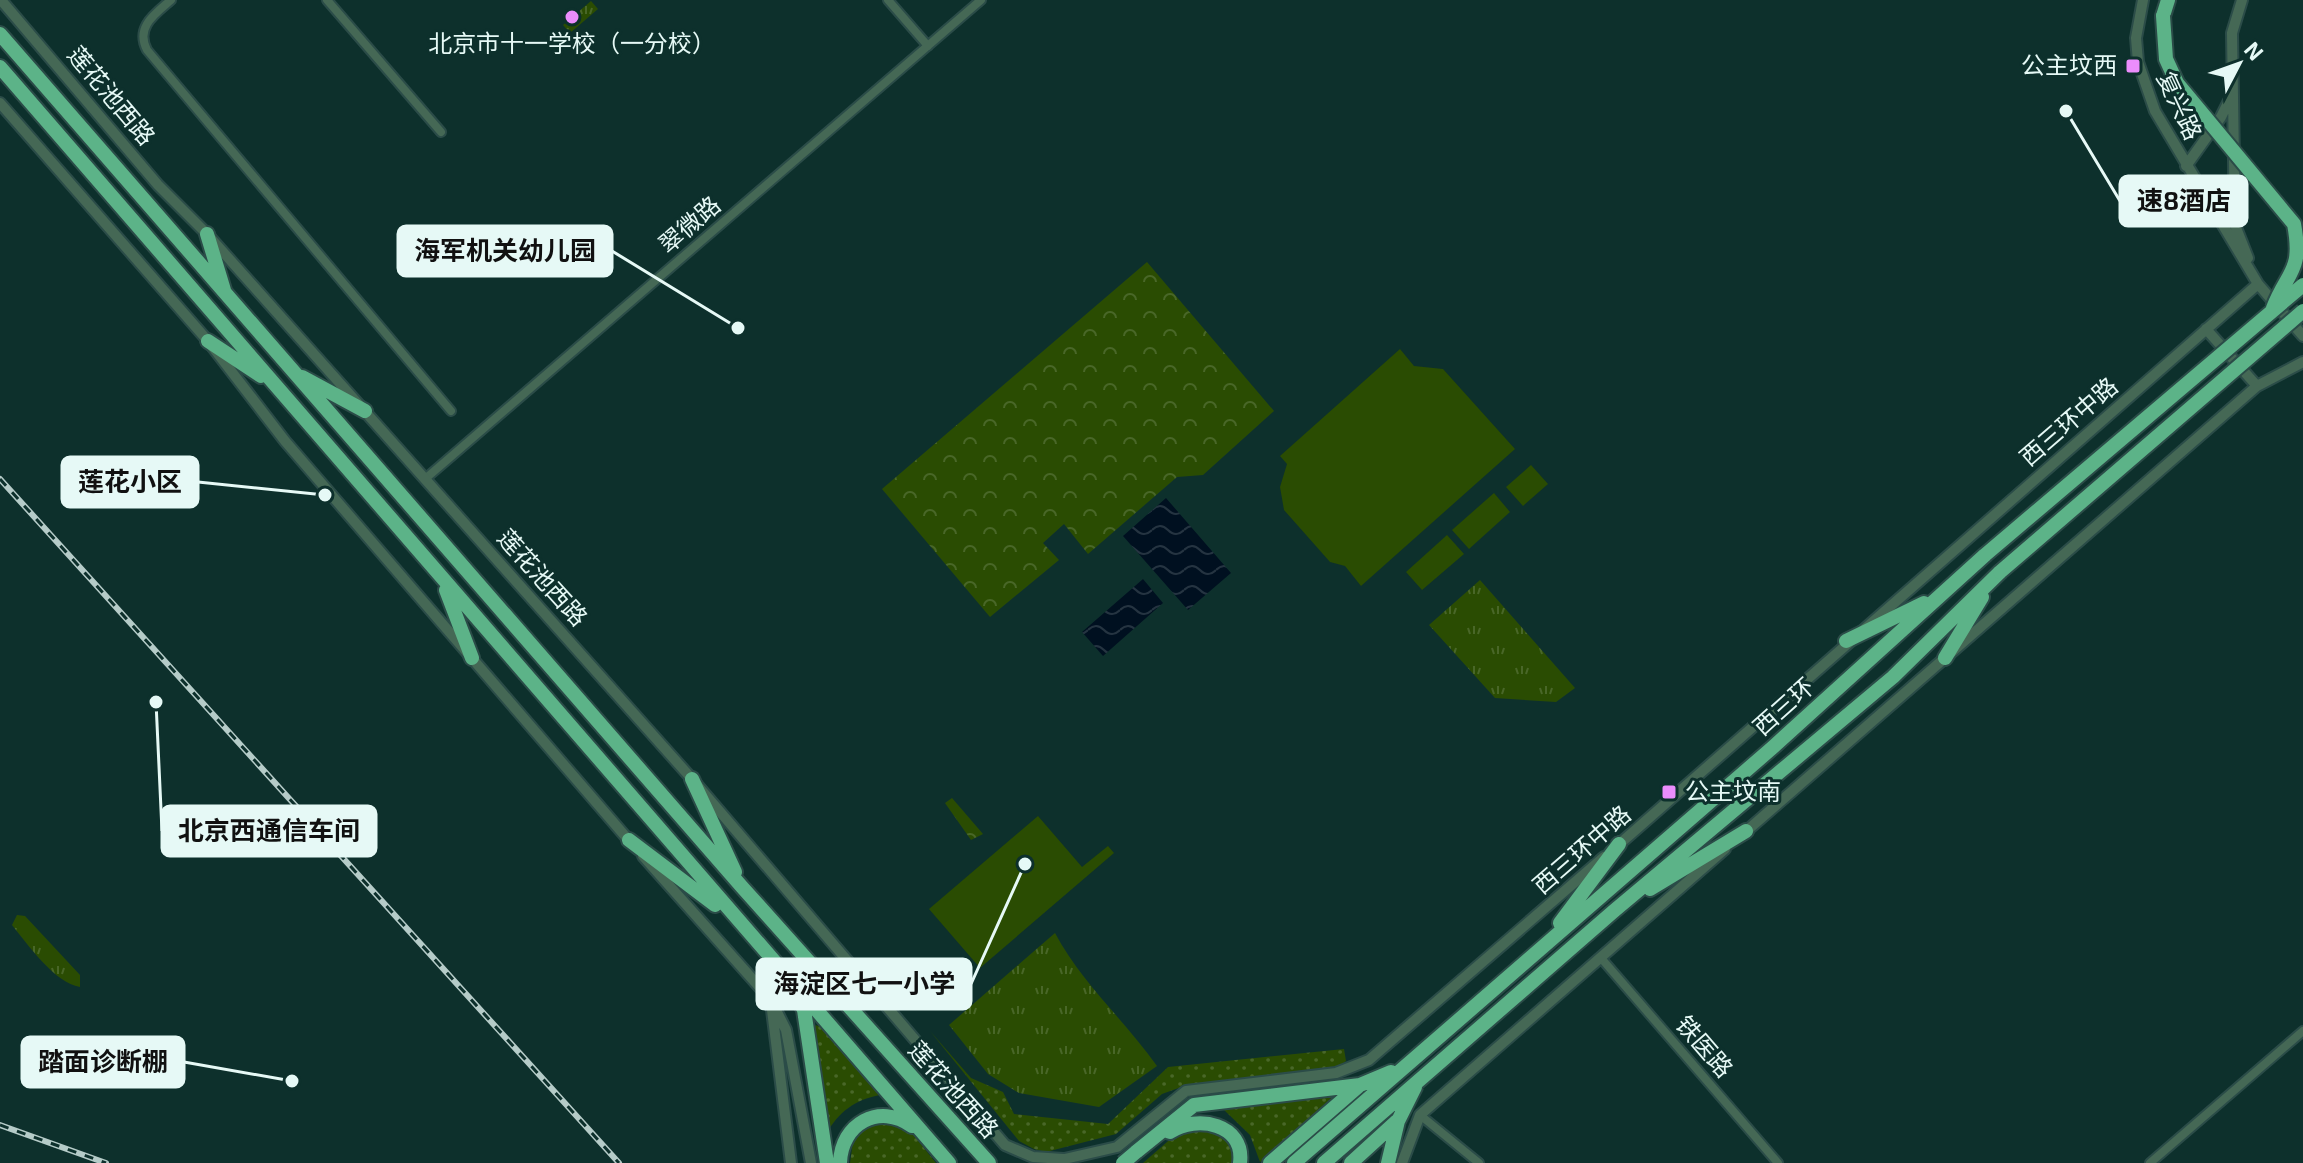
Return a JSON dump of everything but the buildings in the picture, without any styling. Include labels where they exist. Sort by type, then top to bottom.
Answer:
[{"type":"highway","points":[[2166,0],[2163,16],[2166,59],[2177,83],[2298,227],[2301,242],[2299,269],[2279,291],[2271,313]]},
{"type":"highway","name":"莲花池西路","points":[[0,34],[742,887],[989,1163]]},
{"type":"highway","name":"莲花池西路","points":[[0,67],[949,1163]]},
{"type":"highway","points":[[207,234],[225,294]]},
{"type":"highway","name":"西三环","points":[[1294,1163],[1772,748],[1985,555],[2303,285]]},
{"type":"highway","name":"西三环","points":[[1324,1163],[1615,910],[1893,677],[1997,575],[2303,311]]},
{"type":"highway","points":[[2282,329],[2303,324]]},
{"type":"highway","points":[[208,341],[276,386]]},
{"type":"highway","points":[[293,372],[365,411]]},
{"type":"highway","points":[[1945,658],[1997,575]]},
{"type":"highway","points":[[441,578],[472,658]]},
{"type":"highway","points":[[1846,641],[1939,596]]},
{"type":"highway","points":[[692,779],[742,887]]},
{"type":"highway","points":[[1615,910],[1746,831]]},
{"type":"highway","points":[[629,840],[738,922]]},
{"type":"highway","points":[[1543,945],[1619,844]]},
{"type":"highway","points":[[790,979],[804,1010],[827,1163]]},
{"type":"highway","points":[[1135,1158],[1194,1105],[1360,1085],[1403,1068]]},
{"type":"highway","points":[[1388,1163],[1398,1121],[1419,1080]]},
{"type":"highway","points":[[1270,1163],[1360,1085]]},
{"type":"highway","points":[[840,1163],[846,1135],[854,1126],[877,1116],[901,1118],[927,1138]]},
{"type":"highway","points":[[1123,1163],[1135,1158],[1183,1123],[1198,1120],[1216,1125],[1231,1136],[1237,1145],[1240,1163]]},
{"type":"highway","points":[[1351,1163],[1398,1121]]},
{"type":"street","name":"莲花池西路","points":[[1,0],[158,185],[207,234],[692,779],[1005,1145],[1033,1157],[1058,1161]]},
{"type":"street","points":[[171,0],[144,28],[142,41],[147,50],[451,411]]},
{"type":"street","points":[[888,0],[928,46]]},
{"type":"street","name":"翠微路","points":[[425,479],[981,0]]},
{"type":"street","name":"复兴路","points":[[2143,0],[2136,38],[2141,77],[2155,111],[2258,284],[2303,336]]},
{"type":"street","points":[[2242,0],[2234,21],[2235,225],[2258,284]]},
{"type":"street","points":[[333,2],[441,132]]},
{"type":"street","points":[[2186,166],[2221,117],[2232,93]]},
{"type":"street","points":[[0,103],[208,341],[285,441],[771,1000],[786,1030],[811,1163]]},
{"type":"street","name":"西三环中路","points":[[1058,1161],[1117,1147],[1186,1091],[1336,1073],[1369,1060],[2258,284]]},
{"type":"street","points":[[2206,329],[2257,386]]},
{"type":"street","points":[[1402,1163],[1420,1115],[1945,658],[2038,573],[2070,552],[2257,386],[2303,362]]},
{"type":"street","name":"铁医路","points":[[1601,958],[1778,1163]]},
{"type":"street","points":[[771,1000],[791,1163]]},
{"type":"street","points":[[2150,1163],[2303,1031]]},
{"type":"street","points":[[1420,1115],[1479,1163]]},
{"type":"street","points":[[1117,1147],[1135,1158]]},
{"type":"street","points":[[1013,1149],[1019,1163]]},
{"type":"green space","points":[[591,1],[598,9],[570,33],[563,25]]},
{"type":"green space","points":[[1147,262],[1274,411],[1203,475],[1177,477],[1088,554],[1064,524],[1043,543],[1059,560],[990,617],[882,489]]},
{"type":"green space","points":[[1400,349],[1414,366],[1443,369],[1515,449],[1361,586],[1345,566],[1330,562],[1284,510],[1280,487],[1287,464],[1280,456]]},
{"type":"green space","points":[[1531,465],[1548,484],[1523,506],[1506,487]]},
{"type":"green space","points":[[1494,493],[1510,512],[1469,549],[1452,530]]},
{"type":"green space","points":[[1447,535],[1464,554],[1422,590],[1406,572]]},
{"type":"green space","points":[[1480,580],[1575,688],[1556,702],[1495,698],[1429,625]]},
{"type":"green space","points":[[952,798],[983,834],[971,840],[945,803]]},
{"type":"green space","points":[[1038,816],[1082,867],[1108,846],[1114,853],[980,968],[929,909]]},
{"type":"green space","points":[[17,915],[25,916],[80,975],[80,987],[61,978],[34,952],[12,925]]},
{"type":"green space","points":[[1055,933],[1090,985],[1157,1066],[1099,1107],[1019,1093],[988,1074],[949,1025]]},
{"type":"green space","points":[[813,1025],[820,1026],[880,1095],[848,1108],[826,1134]]},
{"type":"green space","points":[[930,1031],[971,1078],[1003,1092],[1014,1114],[1108,1124],[1168,1067],[1344,1049],[1346,1061],[1339,1066],[1184,1086],[1162,1094],[1116,1134],[1046,1152],[1019,1141]]},
{"type":"green space","points":[[1336,1094],[1260,1162],[1250,1135],[1222,1108]]},
{"type":"green space","points":[[877,1122],[908,1128],[936,1163],[850,1163],[854,1134]]},
{"type":"green space","points":[[1183,1128],[1211,1132],[1224,1139],[1235,1163],[1143,1163]]},
{"type":"water","points":[[1166,498],[1231,573],[1188,610],[1123,536]]},
{"type":"water","points":[[1143,579],[1163,603],[1103,656],[1082,632]]},
{"type":"railway","points":[[0,479],[619,1163]]},
{"type":"railway","points":[[0,1125],[106,1163]]},
{"type":"place","name":"北京市十一学校（一分校）","points":[[572,17]]},
{"type":"place","name":"公主坟西","points":[[2133,66]]},
{"type":"place","name":"速8酒店","points":[[2066,111]]},
{"type":"place","name":"海军机关幼儿园","points":[[738,328]]},
{"type":"place","name":"莲花小区","points":[[325,495]]},
{"type":"place","name":"北京西通信车间","points":[[156,702]]},
{"type":"place","name":"公主坟南","points":[[1669,792]]},
{"type":"place","name":"海淀区七一小学","points":[[1025,864]]},
{"type":"place","name":"踏面诊断棚","points":[[292,1081]]}]
